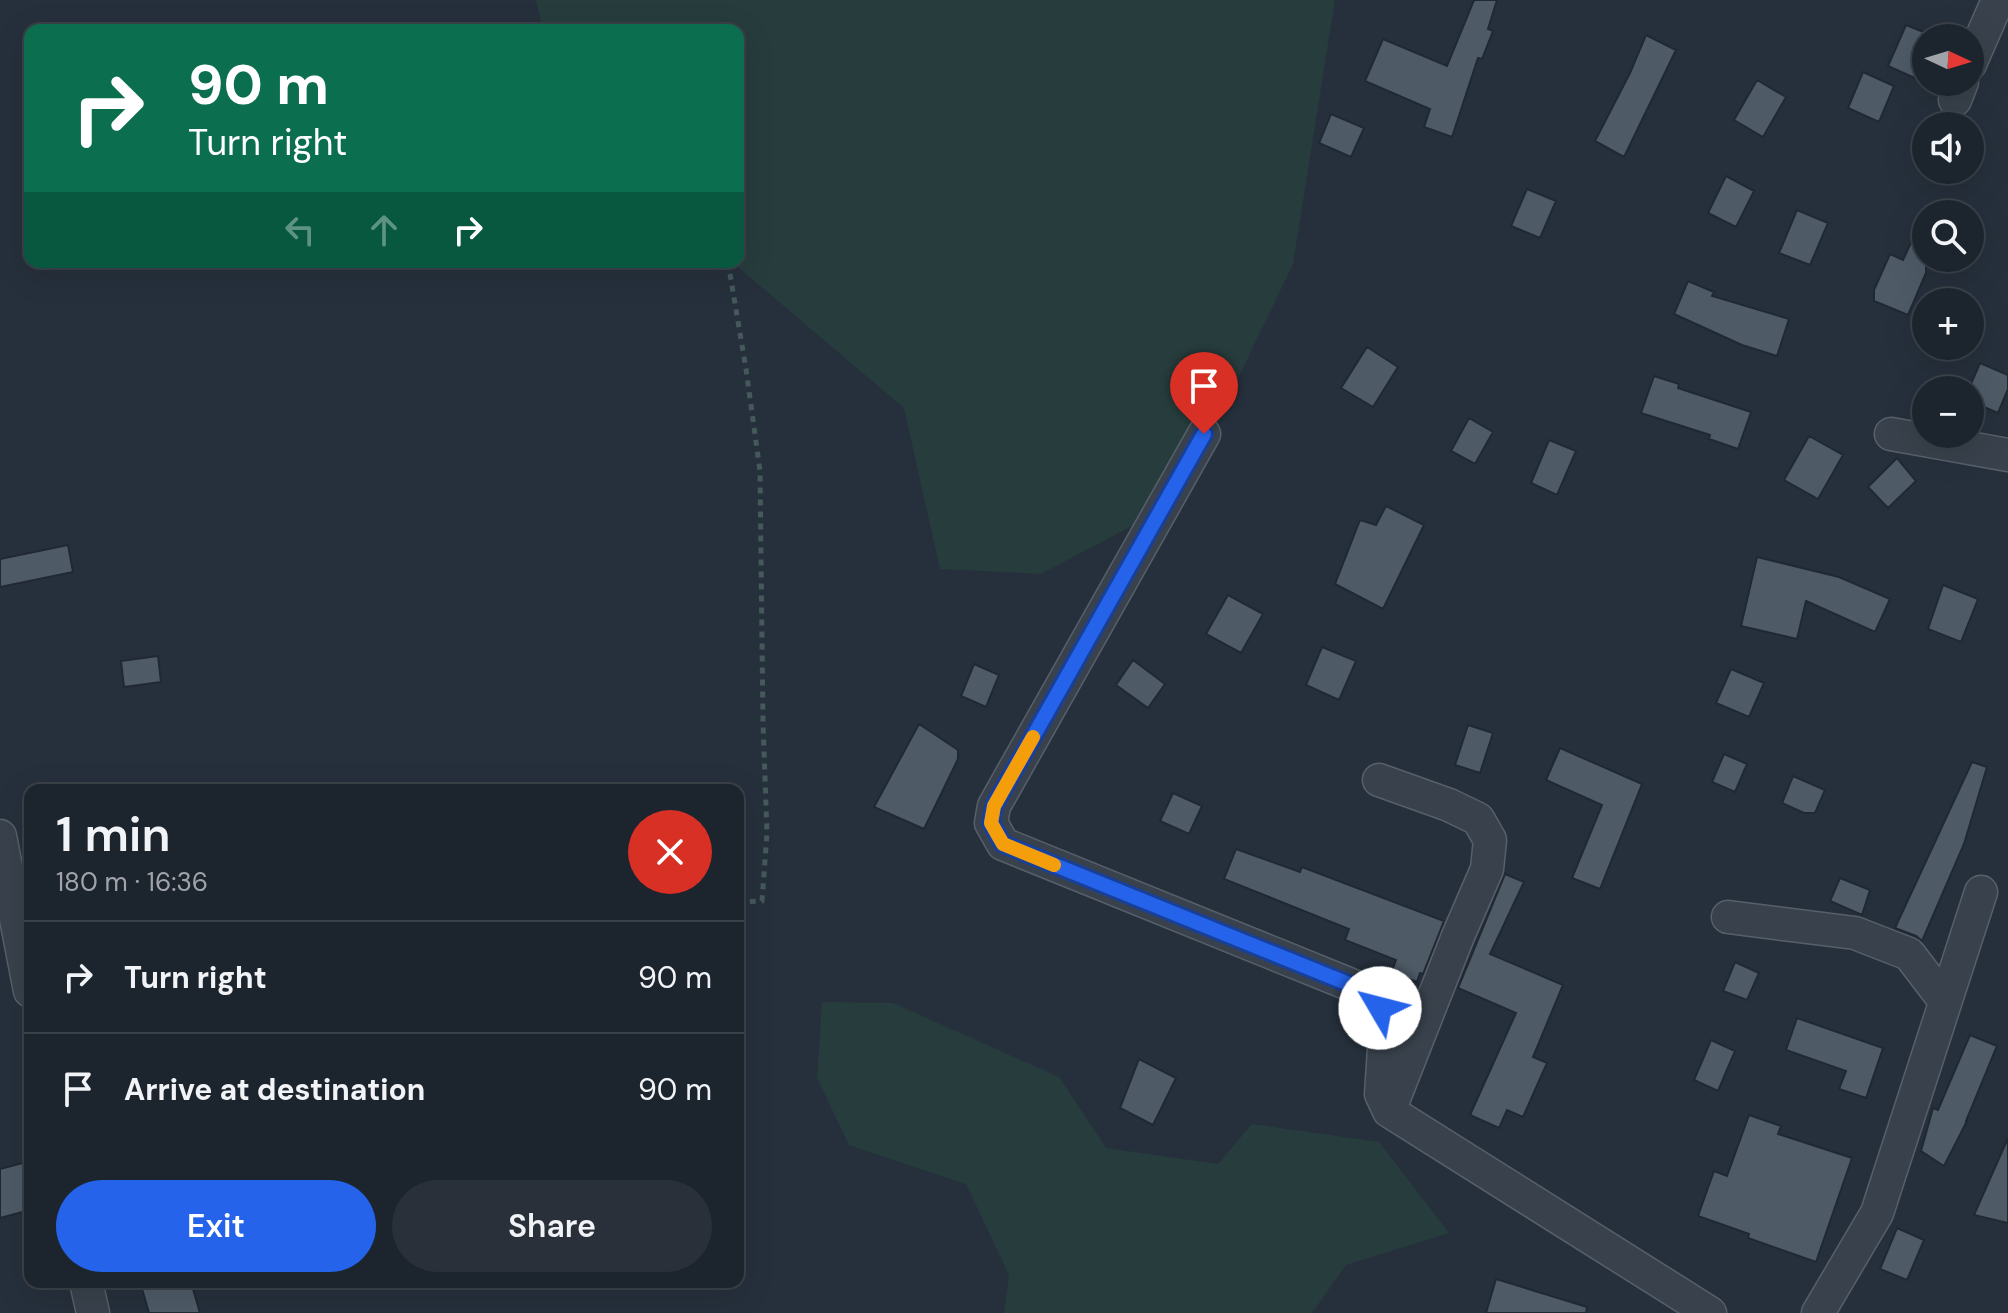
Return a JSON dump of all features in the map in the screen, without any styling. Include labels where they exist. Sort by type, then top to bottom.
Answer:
[{"type":"street","points":[[1984,32],[1998,0]]},
{"type":"street","points":[[1204,434],[994,806],[991,823],[1003,844],[1366,991],[1380,1008],[1385,1034],[1381,1094],[1389,1111],[1710,1313]]},
{"type":"street","points":[[1891,434],[2008,455]]},
{"type":"street","points":[[1379,780],[1478,819],[1490,840],[1487,869],[1389,1111]]},
{"type":"street","points":[[0,836],[3,867],[24,963]]},
{"type":"street","points":[[1818,1313],[1877,1213],[1981,892]]},
{"type":"street","points":[[1728,917],[1855,933],[1909,954],[1945,1001]]},
{"type":"street","points":[[87,1288],[93,1313]]},
{"type":"path","points":[[729,268],[760,471],[767,833],[762,901],[744,902]]},
{"type":"green space","points":[[536,0],[1335,0],[1293,264],[1179,501],[1041,574],[940,569],[904,408],[739,268],[744,268],[744,24],[542,24]]},
{"type":"green space","points":[[822,1002],[893,1003],[1059,1077],[1106,1148],[1218,1164],[1252,1124],[1379,1142],[1449,1233],[1346,1265],[1312,1313],[1004,1313],[1009,1275],[966,1184],[849,1145],[817,1078]]},
{"type":"building","points":[[1474,0],[1497,0],[1488,29],[1493,31],[1482,59],[1478,58],[1452,137],[1424,127],[1430,109],[1365,81],[1383,39],[1447,66]]},
{"type":"building","points":[[1906,25],[1912,27],[1912,77],[1888,66]]},
{"type":"building","points":[[1646,35],[1676,50],[1624,157],[1595,141]]},
{"type":"building","points":[[1863,72],[1894,86],[1879,122],[1848,108]]},
{"type":"building","points":[[1757,80],[1786,97],[1763,137],[1734,120]]},
{"type":"building","points":[[1331,114],[1364,128],[1351,157],[1319,143]]},
{"type":"building","points":[[1726,176],[1754,191],[1736,227],[1708,213]]},
{"type":"building","points":[[1527,189],[1556,201],[1540,238],[1511,226]]},
{"type":"building","points":[[1797,210],[1828,223],[1810,265],[1779,253]]},
{"type":"building","points":[[1912,240],[1912,272],[1926,272],[1920,288],[1912,288],[1912,306],[1908,315],[1874,301],[1874,290],[1890,254],[1903,260]]},
{"type":"building","points":[[1688,281],[1714,292],[1712,296],[1789,319],[1777,356],[1742,345],[1674,314]]},
{"type":"building","points":[[1367,347],[1398,367],[1373,407],[1341,388]]},
{"type":"building","points":[[1980,363],[2008,375],[2008,389],[1998,413],[1984,407],[1984,376],[1974,376]]},
{"type":"building","points":[[1654,376],[1679,384],[1678,388],[1751,412],[1738,449],[1709,439],[1710,435],[1641,413]]},
{"type":"building","points":[[1469,418],[1493,432],[1475,464],[1451,451]]},
{"type":"building","points":[[1809,436],[1843,455],[1818,499],[1784,480]]},
{"type":"building","points":[[1549,440],[1576,451],[1557,495],[1531,483]]},
{"type":"building","points":[[1897,458],[1916,481],[1888,508],[1868,487]]},
{"type":"building","points":[[1386,506],[1424,525],[1383,609],[1335,584],[1360,520],[1376,525]]},
{"type":"building","points":[[68,545],[73,572],[0,587],[0,559]]},
{"type":"building","points":[[1757,557],[1839,577],[1890,599],[1875,632],[1806,601],[1797,639],[1741,626]]},
{"type":"building","points":[[1943,585],[1978,599],[1961,642],[1928,629]]},
{"type":"building","points":[[1228,595],[1263,614],[1241,653],[1206,634]]},
{"type":"building","points":[[1322,647],[1356,661],[1339,700],[1306,685]]},
{"type":"building","points":[[158,656],[161,682],[124,687],[121,661]]},
{"type":"building","points":[[1133,660],[1165,684],[1148,708],[1116,685]]},
{"type":"building","points":[[974,664],[999,675],[986,707],[961,696]]},
{"type":"building","points":[[1731,669],[1764,683],[1749,717],[1716,703]]},
{"type":"building","points":[[919,724],[958,750],[958,759],[924,829],[874,807]]},
{"type":"building","points":[[1468,725],[1493,733],[1480,773],[1455,765]]},
{"type":"building","points":[[1560,748],[1642,784],[1600,889],[1572,878],[1602,805],[1546,780]]},
{"type":"building","points":[[1724,754],[1747,764],[1735,792],[1712,782]]},
{"type":"building","points":[[1972,762],[1987,767],[1964,844],[1922,941],[1895,928]]},
{"type":"building","points":[[1793,776],[1825,790],[1815,813],[1804,813],[1782,803]]},
{"type":"building","points":[[1173,793],[1202,806],[1189,834],[1160,821]]},
{"type":"building","points":[[1236,849],[1300,872],[1302,867],[1444,921],[1423,974],[1420,973],[1417,982],[1391,973],[1396,960],[1345,940],[1349,929],[1224,879]]},
{"type":"building","points":[[1505,874],[1524,882],[1490,954],[1563,985],[1533,1057],[1547,1063],[1523,1117],[1507,1110],[1499,1128],[1470,1115],[1516,1013],[1458,988]]},
{"type":"building","points":[[1840,878],[1870,890],[1862,915],[1830,901]]},
{"type":"building","points":[[1735,962],[1759,973],[1747,1000],[1723,991]]},
{"type":"building","points":[[1797,1018],[1883,1048],[1866,1098],[1839,1089],[1846,1071],[1786,1050]]},
{"type":"building","points":[[1970,1035],[1997,1046],[1967,1121],[1944,1166],[1921,1151],[1933,1108],[1938,1110]]},
{"type":"building","points":[[1711,1040],[1735,1051],[1718,1091],[1694,1080]]},
{"type":"building","points":[[1139,1059],[1176,1078],[1153,1125],[1120,1108]]},
{"type":"building","points":[[1749,1115],[1781,1126],[1778,1134],[1852,1158],[1816,1262],[1698,1216],[1714,1171],[1727,1176]]},
{"type":"building","points":[[2008,1138],[2008,1223],[1974,1215]]},
{"type":"building","points":[[24,1163],[24,1212],[0,1218],[0,1169]]},
{"type":"building","points":[[1897,1228],[1924,1240],[1907,1280],[1880,1269]]},
{"type":"building","points":[[1496,1279],[1587,1307],[1586,1313],[1486,1313]]},
{"type":"building","points":[[142,1288],[193,1288],[200,1313],[149,1313]]},
{"type":"slow traffic","points":[[1033,737],[994,806],[991,823],[1003,844],[1054,865]]},
{"type":"route","points":[[1204,434],[994,806],[991,823],[1003,844],[1366,991],[1380,1008]]}]
